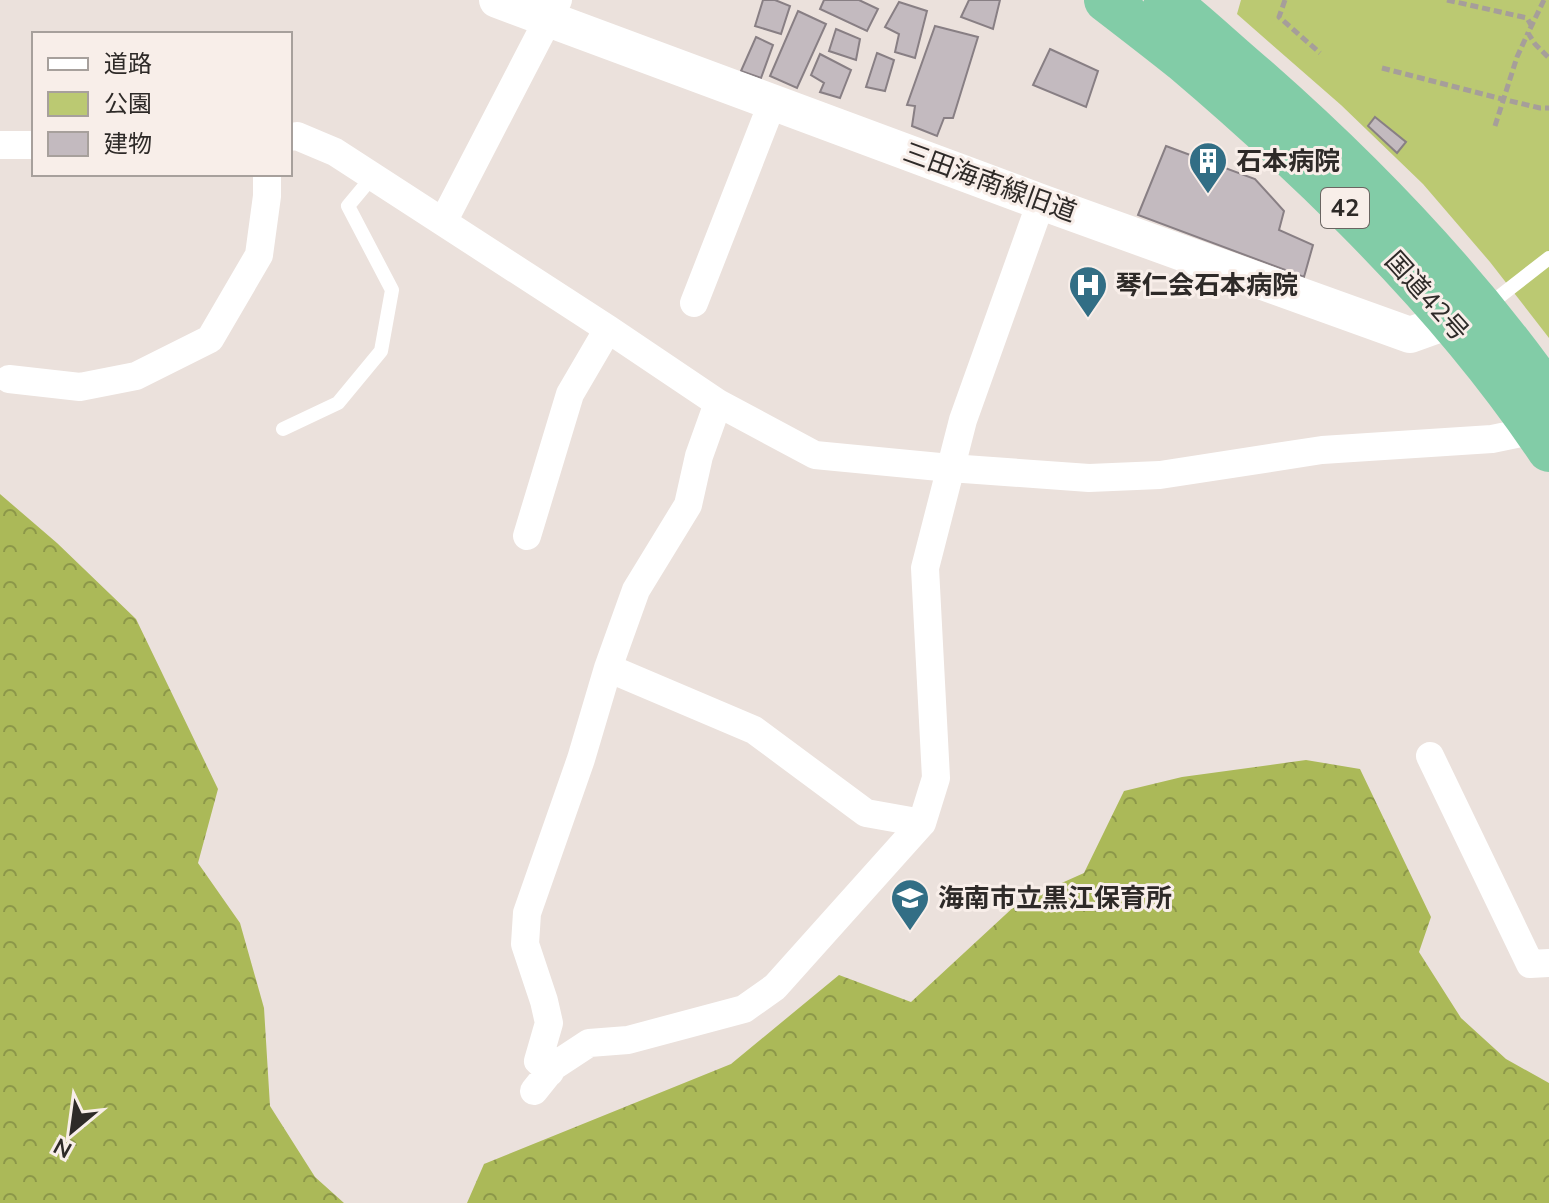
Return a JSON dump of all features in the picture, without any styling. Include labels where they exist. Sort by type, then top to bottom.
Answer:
[{"type":"highway","name":"国道42号","points":[[1106,0],[1166,11],[1283,101],[1340,154],[1409,225],[1467,315],[1508,340],[1545,424]]},
{"type":"street","name":"三田海南線旧道","points":[[497,0],[553,10],[773,101],[1410,335],[1467,315]]},
{"type":"street","points":[[443,222],[553,10]]},
{"type":"street","points":[[694,303],[773,101]]},
{"type":"street","points":[[292,137],[335,152],[718,403],[815,455],[1089,478],[1160,475],[1322,450],[1492,439],[1545,424]]},
{"type":"street","points":[[0,145],[32,145]]},
{"type":"street","points":[[9,379],[80,387],[136,376],[210,339],[259,255],[267,176]]},
{"type":"street","points":[[718,403],[699,456],[688,505],[636,590],[608,668],[577,773],[527,913],[525,944],[549,1023],[538,1061],[542,1082],[554,1066],[589,1043],[628,1040],[744,1009],[775,987],[922,823],[936,778],[925,568],[963,420],[1041,202]]},
{"type":"street","points":[[527,536],[570,394],[608,329]]},
{"type":"street","points":[[608,668],[754,730],[866,813],[922,823]]},
{"type":"street","points":[[1430,756],[1530,964],[1549,963]]},
{"type":"lane","points":[[283,429],[338,403],[381,351],[392,290],[348,206],[373,176]]},
{"type":"lane","points":[[1467,315],[1549,258]]},
{"type":"path","points":[[1285,0],[1279,17],[1320,53]]},
{"type":"path","points":[[1447,0],[1527,18],[1531,25]]},
{"type":"path","points":[[1495,126],[1517,57],[1544,0]]},
{"type":"path","points":[[1528,33],[1549,58]]},
{"type":"path","points":[[1382,68],[1549,108]]},
{"type":"green space","points":[[1241,0],[1549,0],[1549,338],[1490,262],[1423,184],[1341,105],[1237,14]]},
{"type":"green space","points":[[0,494],[57,543],[136,619],[218,789],[198,863],[240,923],[264,1008],[270,1106],[315,1177],[344,1203],[0,1203]]},
{"type":"green space","points":[[1306,760],[1360,769],[1431,917],[1419,952],[1461,1018],[1506,1059],[1549,1083],[1549,1203],[467,1203],[484,1164],[731,1064],[839,975],[911,1002],[1019,902],[1084,873],[1124,791],[1182,777]]},
{"type":"building","points":[[763,0],[775,0],[790,6],[781,34],[755,26]]},
{"type":"building","points":[[824,0],[859,0],[878,9],[867,31],[820,9]]},
{"type":"building","points":[[969,0],[1000,0],[993,29],[961,17]]},
{"type":"building","points":[[899,2],[927,11],[915,58],[895,52],[899,34],[885,27]]},
{"type":"building","points":[[798,11],[826,24],[797,88],[770,76]]},
{"type":"building","points":[[935,26],[978,37],[953,118],[944,118],[937,136],[912,126],[915,106],[907,105]]},
{"type":"building","points":[[836,29],[860,39],[856,60],[829,51]]},
{"type":"building","points":[[756,37],[773,45],[761,78],[741,71]]},
{"type":"building","points":[[1050,49],[1098,71],[1086,107],[1033,85]]},
{"type":"building","points":[[877,53],[894,60],[885,91],[866,87]]},
{"type":"building","points":[[820,54],[851,70],[840,98],[820,92],[824,83],[811,75]]},
{"type":"building","points":[[1375,117],[1406,142],[1397,153],[1368,126]]},
{"type":"building","name":"石本病院","points":[[1166,146],[1255,179],[1284,211],[1279,230],[1313,245],[1304,277],[1138,215]]},
{"type":"place","name":"石本病院","points":[[1208,195]]},
{"type":"place","name":"琴仁会石本病院","points":[[1088,319]]},
{"type":"place","name":"海南市立黒江保育所","points":[[910,932]]}]
